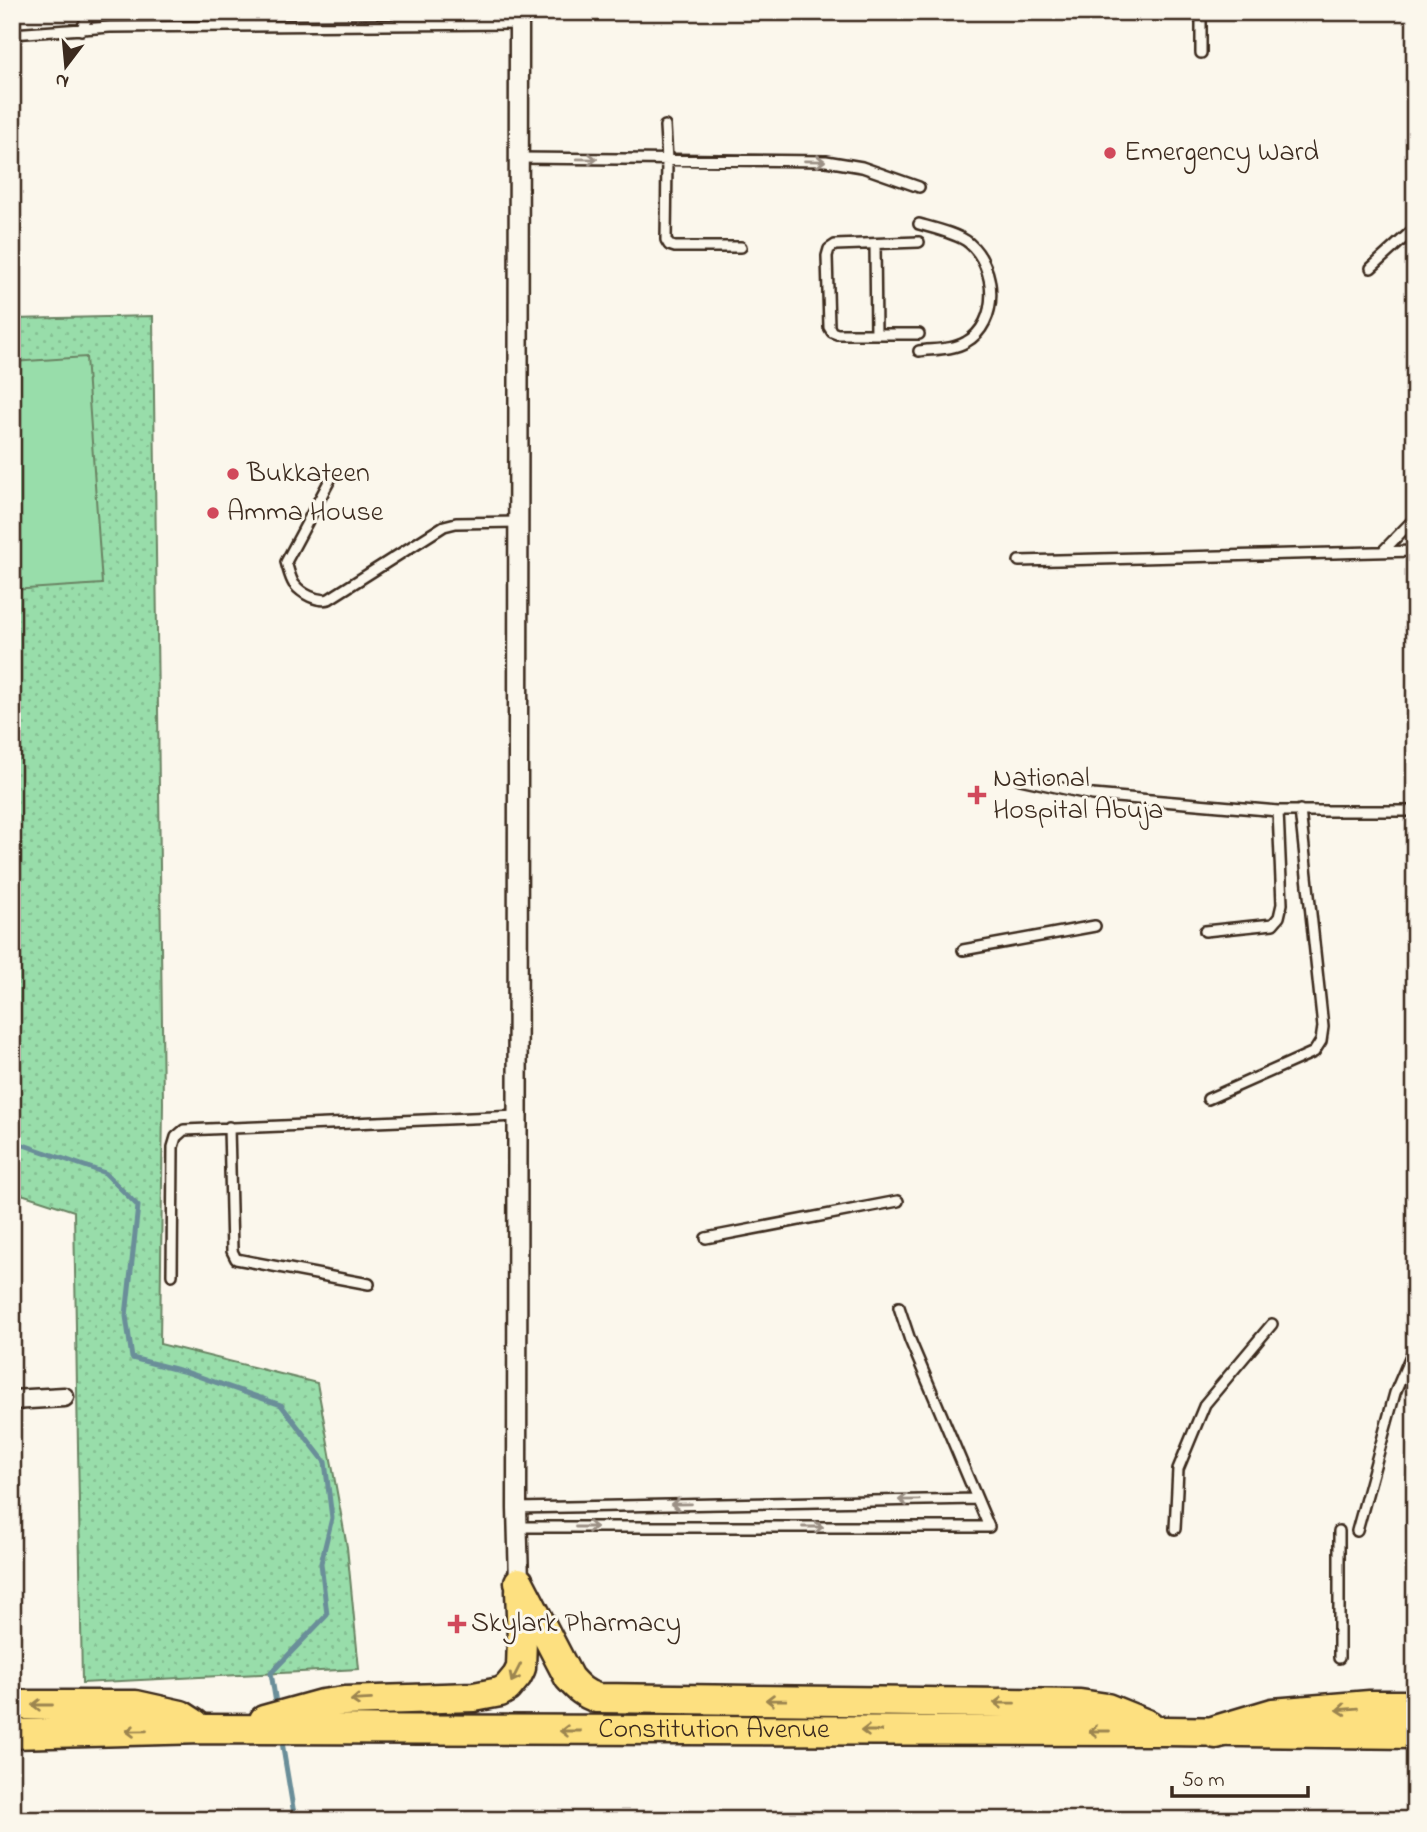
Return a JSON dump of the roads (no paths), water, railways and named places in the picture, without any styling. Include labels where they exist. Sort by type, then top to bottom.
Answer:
[{"type":"highway","points":[[1216,1731],[1273,1715],[1370,1707],[1415,1707]]},
{"type":"main road","points":[[12,1705],[136,1705],[181,1715],[216,1729],[344,1701],[474,1697],[491,1694],[507,1688],[521,1668],[519,1582]]},
{"type":"main road","points":[[519,1582],[569,1678],[580,1690],[597,1698],[1080,1704],[1107,1708],[1165,1731]]},
{"type":"main road","name":"Constitution Avenue","points":[[12,1734],[216,1729],[1216,1731],[1415,1734]]},
{"type":"street","points":[[519,18],[519,1582]]},
{"type":"street","points":[[12,1400],[64,1397]]},
{"type":"lane","points":[[81,30],[90,12]]},
{"type":"lane","points":[[1200,12],[1201,52]]},
{"type":"lane","points":[[12,34],[124,27],[519,18]]},
{"type":"lane","points":[[665,127],[666,240],[669,245],[741,247]]},
{"type":"lane","points":[[519,158],[826,161],[862,167],[919,187]]},
{"type":"lane","points":[[919,224],[968,242],[982,259],[990,280],[990,303],[986,322],[965,343],[919,351]]},
{"type":"lane","points":[[1371,268],[1415,228]]},
{"type":"lane","points":[[919,242],[835,245],[829,249],[827,256],[829,327],[832,332],[919,334]]},
{"type":"lane","points":[[875,244],[876,334]]},
{"type":"lane","points":[[332,476],[286,562],[294,583],[314,599],[329,599],[444,527],[456,523],[519,522]]},
{"type":"lane","points":[[1384,550],[1415,518]]},
{"type":"lane","points":[[1019,561],[1415,551]]},
{"type":"lane","points":[[1020,779],[1093,795],[1278,811],[1415,811]]},
{"type":"lane","points":[[1208,1099],[1314,1052],[1321,1041],[1322,1027],[1300,810]]},
{"type":"lane","points":[[1205,931],[1273,924],[1279,917],[1282,904],[1278,811]]},
{"type":"lane","points":[[962,950],[1095,926]]},
{"type":"lane","points":[[172,1275],[173,1147],[176,1137],[184,1130],[518,1116]]},
{"type":"lane","points":[[229,1127],[232,1251],[236,1259],[369,1284]]},
{"type":"lane","points":[[706,1238],[898,1202]]},
{"type":"lane","points":[[518,1527],[989,1527],[910,1340],[899,1307]]},
{"type":"lane","points":[[1175,1529],[1178,1469],[1205,1405],[1272,1324]]},
{"type":"lane","points":[[1357,1531],[1395,1393],[1415,1346]]},
{"type":"lane","points":[[517,1508],[977,1499]]},
{"type":"lane","points":[[1339,1531],[1339,1658]]},
{"type":"waterway","points":[[12,1141],[105,1173],[138,1206],[126,1316],[132,1358],[186,1372],[281,1405],[325,1462],[332,1518],[321,1563],[327,1615],[271,1673],[277,1709]]},
{"type":"waterway","points":[[281,1736],[295,1820]]},
{"type":"place","name":"Emergency Ward","points":[[1110,153]]},
{"type":"place","name":"Bukkateen","points":[[233,474]]},
{"type":"place","name":"Amma House","points":[[213,513]]},
{"type":"place","name":"National Hospital Abuja","points":[[977,795]]},
{"type":"place","name":"Skylark Pharmacy","points":[[457,1624]]}]
